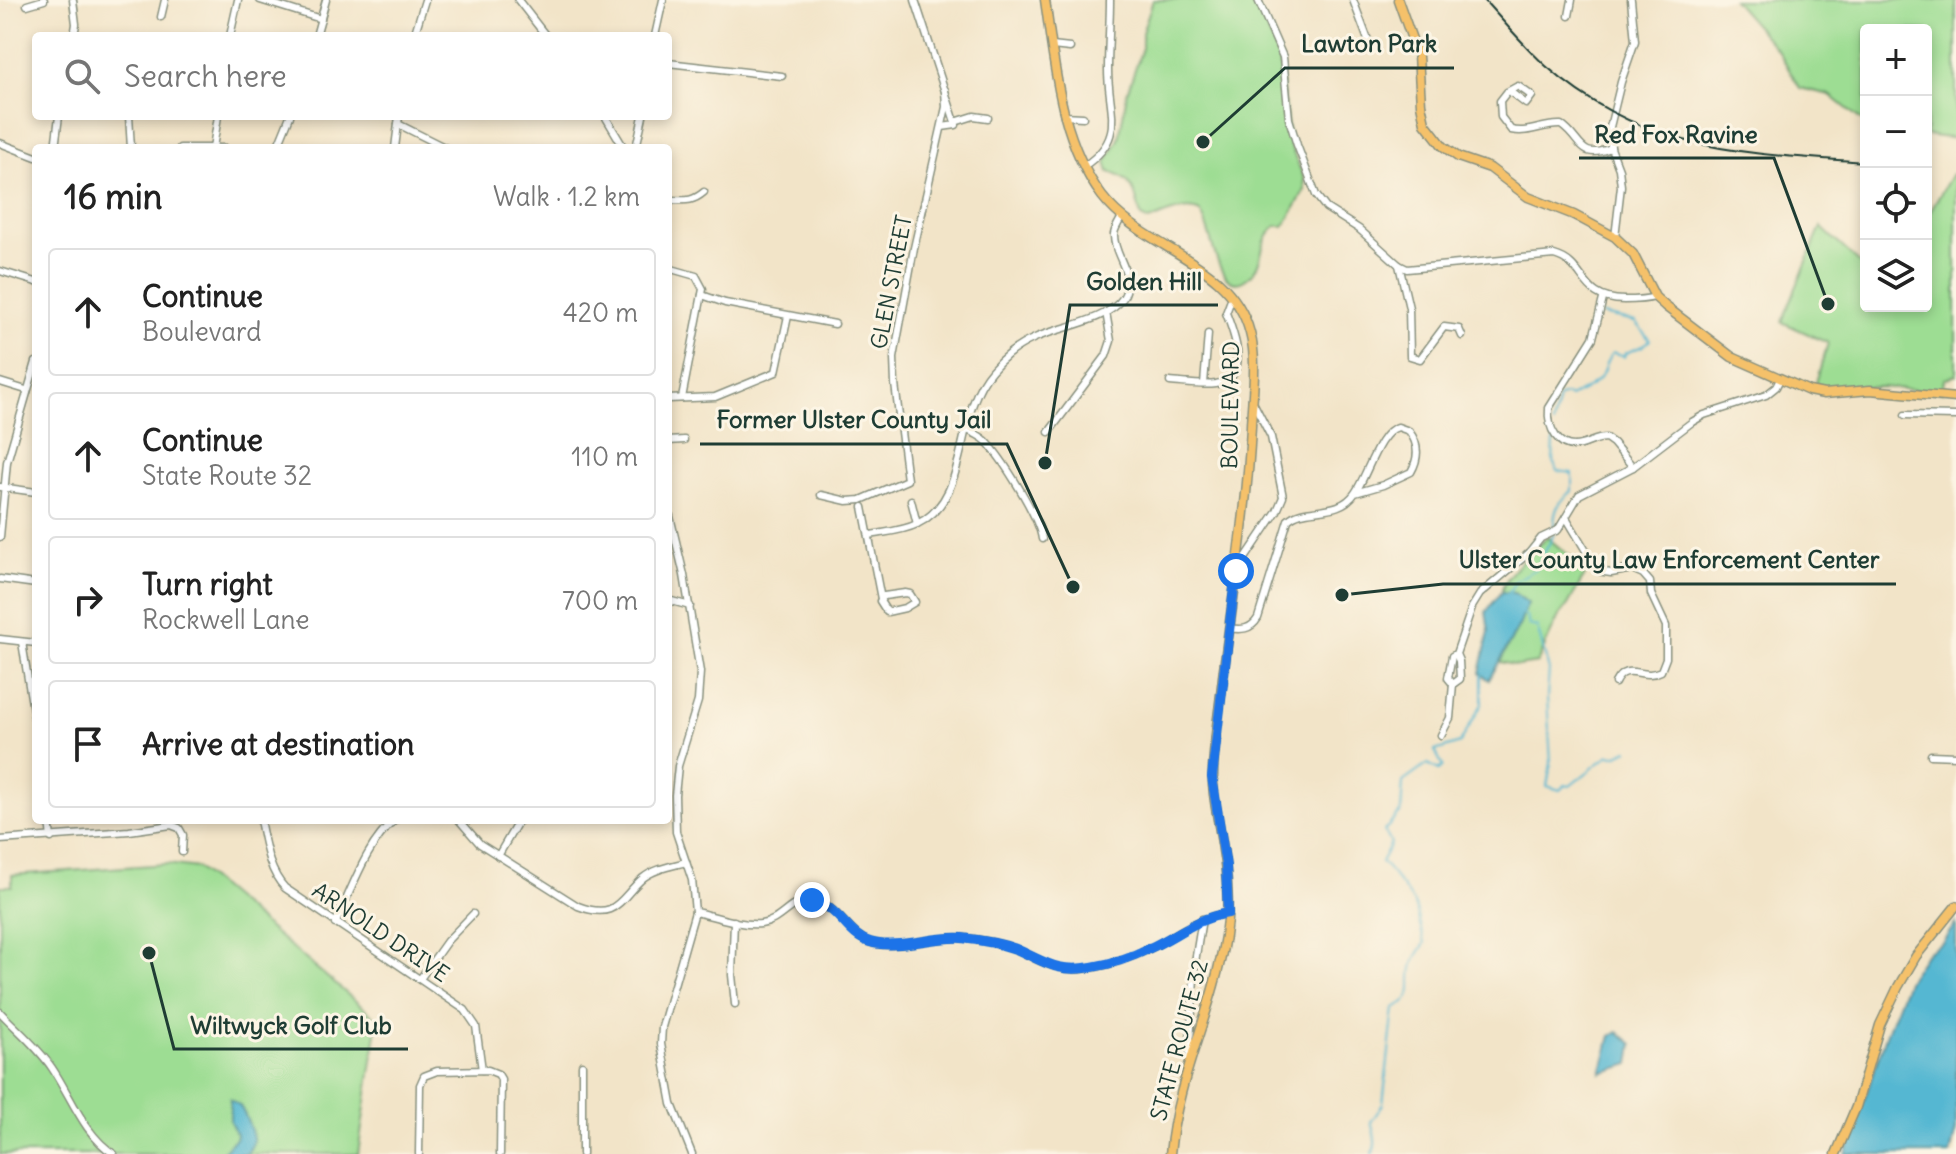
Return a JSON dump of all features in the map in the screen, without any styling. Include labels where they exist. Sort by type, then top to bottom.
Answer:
[{"type":"main road","name":"BOULEVARD","points":[[1045,0],[1064,116],[1084,166],[1102,196],[1122,217],[1204,268],[1232,297],[1246,319],[1253,346],[1248,472],[1212,777],[1222,841]]},
{"type":"main road","points":[[1398,0],[1420,67],[1422,115],[1433,135],[1458,157],[1490,168],[1528,197],[1574,215],[1615,237],[1633,254],[1655,297],[1724,352],[1802,390],[1824,394],[1870,390],[1955,400]]},
{"type":"main road","name":"STATE ROUTE 32","points":[[1170,1154],[1177,1103],[1219,963],[1228,913],[1229,893],[1222,841]]},
{"type":"main road","points":[[1836,1154],[1856,1107],[1880,1025],[1898,987],[1916,956],[1956,906]]},
{"type":"street","points":[[27,5],[44,0]]},
{"type":"street","points":[[73,0],[75,32]]},
{"type":"street","points":[[161,17],[165,0]]},
{"type":"street","points":[[231,32],[238,0]]},
{"type":"street","points":[[260,0],[321,19]]},
{"type":"street","points":[[317,32],[326,0]]},
{"type":"street","points":[[415,32],[425,0]]},
{"type":"street","points":[[518,0],[543,32]]},
{"type":"street","points":[[656,32],[663,0]]},
{"type":"street","points":[[915,0],[955,123]]},
{"type":"street","points":[[1084,166],[1101,153],[1112,130],[1108,72],[1110,0]]},
{"type":"street","points":[[1258,0],[1279,45],[1289,119],[1316,195],[1326,208],[1359,229],[1399,265],[1412,269],[1554,255],[1566,260],[1589,288],[1603,299],[1655,297]]},
{"type":"street","points":[[1353,0],[1371,48]]},
{"type":"street","points":[[1569,16],[1572,0]]},
{"type":"street","points":[[1615,237],[1621,186],[1611,148],[1612,118],[1635,41],[1631,0]]},
{"type":"street","points":[[1052,46],[1070,48]]},
{"type":"street","points":[[672,63],[782,76]]},
{"type":"street","name":"GLEN STREET","points":[[862,503],[907,480],[894,358],[914,248],[946,107],[945,90]]},
{"type":"street","points":[[1509,91],[1500,101],[1499,109],[1511,130],[1527,132],[1548,125],[1561,125],[1584,150],[1600,152],[1611,148]]},
{"type":"street","points":[[942,127],[974,116],[988,118]]},
{"type":"street","points":[[1064,116],[1083,117]]},
{"type":"street","points":[[56,144],[58,120]]},
{"type":"street","points":[[129,120],[131,144]]},
{"type":"street","points":[[213,144],[217,120]]},
{"type":"street","points":[[279,144],[288,120]]},
{"type":"street","points":[[395,144],[398,120],[439,144]]},
{"type":"street","points":[[607,120],[622,144]]},
{"type":"street","points":[[637,144],[642,120]]},
{"type":"street","points":[[0,143],[32,155]]},
{"type":"street","points":[[672,200],[695,200],[704,192]]},
{"type":"street","points":[[870,535],[917,524],[935,512],[953,485],[973,401],[984,380],[1013,350],[1036,337],[1106,312],[1119,302],[1128,280],[1114,237],[1122,217]]},
{"type":"street","points":[[1399,265],[1409,308],[1410,356],[1420,359],[1442,328],[1459,329],[1462,336]]},
{"type":"street","points":[[672,269],[696,276],[703,289],[682,398]]},
{"type":"street","points":[[0,271],[32,281]]},
{"type":"street","points":[[702,295],[725,303],[835,324]]},
{"type":"street","points":[[1170,382],[1204,384],[1225,381],[1231,376],[1237,364],[1235,336],[1226,313],[1232,297]]},
{"type":"street","points":[[1603,299],[1593,338],[1549,408],[1548,417],[1552,432],[1561,442],[1572,446],[1606,438],[1633,467]]},
{"type":"street","points":[[1049,432],[1106,356],[1111,341],[1106,312]]},
{"type":"street","points":[[672,399],[715,397],[776,372],[788,316]]},
{"type":"street","points":[[1204,384],[1208,334]]},
{"type":"street","points":[[0,537],[7,462],[32,373]]},
{"type":"street","points":[[1441,735],[1450,718],[1453,684],[1448,678],[1452,656],[1456,654],[1472,607],[1480,594],[1529,553],[1541,538],[1558,530],[1579,495],[1633,467],[1704,415],[1766,395],[1780,379]]},
{"type":"street","points":[[0,382],[26,390]]},
{"type":"street","points":[[1236,571],[1277,511],[1283,497],[1271,437],[1252,399]]},
{"type":"street","points":[[1905,415],[1956,416]]},
{"type":"street","points":[[1229,628],[1251,627],[1258,618],[1288,520],[1298,512],[1326,511],[1355,493],[1411,472],[1417,459],[1417,448],[1409,431],[1398,427],[1384,435],[1355,493]]},
{"type":"street","points":[[964,429],[983,438],[989,445],[1036,518],[1042,539]]},
{"type":"street","points":[[672,441],[684,440]]},
{"type":"street","points":[[3,488],[32,492]]},
{"type":"street","points":[[821,495],[862,503],[881,605],[887,612],[915,602],[910,594],[905,593],[881,599]]},
{"type":"street","points":[[911,500],[917,524]]},
{"type":"street","points":[[1567,519],[1598,571],[1611,573],[1632,569],[1647,578],[1666,626],[1666,658],[1661,671],[1650,675],[1625,671],[1620,673],[1615,683]]},
{"type":"street","points":[[672,526],[699,661],[699,693],[678,766],[675,806],[676,832],[692,880],[695,909],[662,1027],[661,1044],[672,1104],[692,1154]]},
{"type":"street","points":[[0,579],[32,583]]},
{"type":"street","points":[[672,601],[690,606]]},
{"type":"street","points":[[0,639],[32,643]]},
{"type":"street","points":[[22,642],[32,704]]},
{"type":"street","points":[[1453,684],[1460,679],[1456,654]]},
{"type":"street","points":[[1931,755],[1956,756]]},
{"type":"street","points":[[49,824],[51,838]]},
{"type":"street","name":"ARNOLD DRIVE","points":[[261,824],[266,848],[281,884],[335,924],[465,1010],[477,1032],[482,1070]]},
{"type":"street","points":[[335,924],[372,848],[390,824]]},
{"type":"street","points":[[462,824],[498,856],[578,906],[595,912],[618,906],[646,876],[686,862]]},
{"type":"street","points":[[498,856],[517,824]]},
{"type":"street","points":[[0,840],[51,838],[171,825],[179,828],[183,835],[182,852]]},
{"type":"street","points":[[695,909],[734,921],[765,923],[799,902],[812,900],[828,905],[858,935],[872,943],[964,938],[1007,946],[1043,964],[1067,969],[1117,961],[1151,948],[1202,919],[1228,913]]},
{"type":"street","points":[[420,979],[447,941],[473,914]]},
{"type":"street","points":[[1189,1061],[1195,962],[1202,919]]},
{"type":"street","points":[[734,921],[732,975],[735,1004]]},
{"type":"street","points":[[0,1012],[50,1065],[66,1095],[93,1133],[114,1154]]},
{"type":"street","points":[[582,1065],[582,1154]]},
{"type":"street","points":[[419,1154],[421,1080],[437,1071],[482,1070],[493,1071],[501,1079],[500,1154]]},
{"type":"green space","points":[[1153,0],[1254,0],[1278,53],[1290,145],[1304,178],[1305,190],[1284,226],[1276,226],[1266,239],[1257,267],[1246,279],[1236,283],[1227,279],[1221,269],[1203,217],[1198,211],[1180,210],[1149,221],[1141,217],[1129,183],[1109,172],[1106,162],[1119,139],[1127,93]]},
{"type":"green space","points":[[1733,0],[1956,0],[1956,139],[1932,136],[1932,24],[1860,24],[1860,119],[1830,95],[1800,88],[1779,52]]},
{"type":"green space","points":[[1952,174],[1956,175],[1956,375],[1944,379],[1942,392],[1881,387],[1814,389],[1828,343],[1782,322],[1821,227],[1860,263],[1860,312],[1932,312],[1932,209]]},
{"type":"green space","points":[[1547,537],[1587,571],[1559,616],[1537,663],[1518,666],[1500,662],[1528,603],[1514,593],[1501,592],[1504,584],[1514,569]]},
{"type":"green space","points":[[167,864],[197,868],[378,1020],[358,1154],[0,1154],[0,886],[12,886],[12,875]]},
{"type":"water","points":[[1501,592],[1514,593],[1528,603],[1489,680],[1480,673],[1489,632],[1486,612]]},
{"type":"water","points":[[1956,923],[1956,1130],[1950,1154],[1846,1154],[1907,981],[1925,954],[1942,943]]},
{"type":"water","points":[[1618,1032],[1633,1044],[1630,1064],[1601,1073],[1611,1036]]},
{"type":"water","points":[[230,1099],[240,1106],[251,1130],[253,1142],[247,1154],[221,1154],[236,1134],[230,1121]]},
{"type":"waterway","points":[[1553,425],[1559,397],[1570,397],[1593,384],[1612,353],[1624,357],[1625,353],[1650,340],[1635,322],[1602,315]]},
{"type":"waterway","points":[[1554,439],[1553,462],[1558,471],[1572,473],[1572,491],[1558,507],[1554,527]]},
{"type":"waterway","points":[[1509,593],[1515,581],[1536,569],[1554,534]]},
{"type":"waterway","points":[[1522,614],[1527,617],[1529,625],[1537,627],[1549,670],[1547,697],[1551,763],[1547,786],[1560,790],[1565,785],[1570,786],[1609,755],[1615,756],[1628,750]]},
{"type":"waterway","points":[[1372,1154],[1375,1142],[1371,1122],[1383,1104],[1394,1008],[1410,995],[1415,958],[1425,943],[1414,904],[1381,862],[1391,843],[1384,831],[1401,812],[1403,782],[1428,764],[1439,770],[1443,766],[1435,751],[1460,743],[1482,704],[1482,675]]},
{"type":"railway","points":[[1484,0],[1546,66],[1583,95],[1620,116],[1658,132],[1737,151],[1860,162]]},
{"type":"place","name":"Lawton Park","points":[[1203,142]]},
{"type":"place","name":"Red Fox Ravine","points":[[1828,304]]},
{"type":"place","name":"Golden Hill","points":[[1045,463]]},
{"type":"place","name":"Former Ulster County Jail","points":[[1073,587]]},
{"type":"place","name":"Ulster County Law Enforcement Center","points":[[1342,595]]},
{"type":"place","name":"Wiltwyck Golf Club","points":[[149,953]]},
{"type":"route","points":[[812,900],[828,905],[863,940],[872,943],[964,938],[1007,946],[1043,964],[1067,969],[1117,961],[1151,948],[1202,919],[1228,913],[1226,866],[1212,777],[1236,571]]}]
